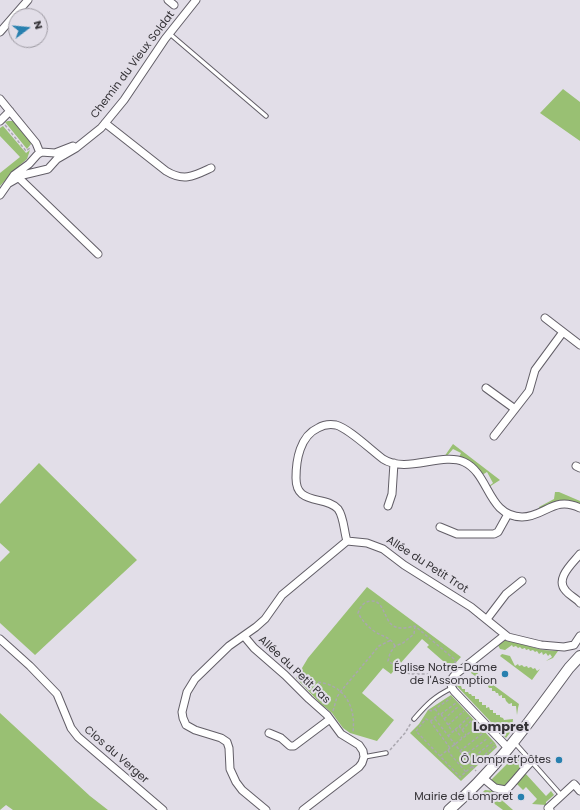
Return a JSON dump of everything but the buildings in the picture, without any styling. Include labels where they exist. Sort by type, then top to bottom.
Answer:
[{"type":"street","points":[[0,32],[28,0]]},
{"type":"street","name":"Chemin du Vieux Soldat","points":[[51,165],[57,159],[76,148],[105,123],[124,100],[170,34],[196,0]]},
{"type":"street","points":[[0,98],[43,153],[51,158],[51,165],[48,170],[31,172],[18,177],[9,183]]},
{"type":"street","points":[[0,121],[10,111]]},
{"type":"street","points":[[105,123],[174,176],[188,177],[211,168]]},
{"type":"street","name":"Chemin du Vieux Soldat","points":[[43,153],[58,152],[86,140]]},
{"type":"street","points":[[0,195],[14,174],[34,159],[35,156],[43,153]]},
{"type":"street","points":[[34,159],[34,166],[36,169],[41,171]]},
{"type":"street","points":[[18,177],[98,254]]},
{"type":"street","points":[[545,318],[580,345]]},
{"type":"street","points":[[494,436],[530,388],[535,370],[563,332]]},
{"type":"street","points":[[486,388],[515,409]]},
{"type":"street","points":[[347,541],[341,515],[338,509],[329,503],[303,495],[298,490],[296,484],[296,462],[305,440],[310,433],[317,428],[329,425],[336,425],[346,430],[386,460],[394,463],[421,463],[449,460],[464,462],[473,469],[497,505],[508,514],[530,516],[538,514],[552,506],[563,504],[580,508]]},
{"type":"street","points":[[388,506],[392,494],[394,463]]},
{"type":"street","points":[[440,527],[457,534],[494,534],[498,532],[508,514]]},
{"type":"street","name":"Allée du Petit Trot","points":[[347,541],[367,543],[383,549],[404,565],[464,602],[505,635],[514,639],[541,645],[564,647],[571,646],[580,637]]},
{"type":"street","name":"Allée du Petit Pas","points":[[266,810],[242,790],[236,782],[230,769],[229,748],[227,742],[221,738],[189,727],[184,722],[182,709],[187,692],[192,682],[229,646],[265,619],[282,595],[347,541]]},
{"type":"street","points":[[580,554],[564,574],[562,583],[565,591],[577,599],[580,604]]},
{"type":"street","points":[[487,619],[506,594],[522,582]]},
{"type":"street","points":[[505,635],[459,671],[450,682],[452,688],[511,746]]},
{"type":"street","name":"Allée du Petit Pas","points":[[244,636],[254,648],[296,685],[330,719],[341,734],[359,745],[363,751],[364,757]]},
{"type":"street","name":"Clos du Verger","points":[[0,639],[30,666],[57,694],[71,728],[78,737],[163,810]]},
{"type":"street","points":[[449,810],[483,778],[511,746],[569,668],[580,656]]},
{"type":"street","name":"Allée du Petit Pas","points":[[269,733],[281,738],[290,746],[294,746],[330,719]]},
{"type":"street","points":[[303,810],[359,767],[364,757]]},
{"type":"street","points":[[483,778],[495,788],[506,790],[531,762]]},
{"type":"street","points":[[550,810],[548,808],[574,784],[580,791]]},
{"type":"lane","points":[[170,34],[266,116]]},
{"type":"lane","points":[[414,719],[424,707],[438,695],[452,688]]},
{"type":"lane","points":[[511,746],[531,762],[562,795]]},
{"type":"lane","points":[[364,757],[386,753]]},
{"type":"path","points":[[0,121],[26,151],[36,143]]},
{"type":"path","points":[[395,646],[387,636],[381,635],[362,620],[358,613],[362,604],[368,601],[375,601],[380,604],[391,624],[403,629],[415,626]]},
{"type":"path","points":[[415,626],[414,634],[410,639],[395,646],[388,661],[394,666],[410,674],[427,674],[440,683],[452,688]]},
{"type":"path","points":[[415,626],[454,659],[459,671]]},
{"type":"path","points":[[330,719],[337,697],[341,691],[379,646],[391,640]]},
{"type":"path","points":[[296,685],[312,681],[325,682],[341,691],[348,702],[353,716],[353,727],[350,740]]},
{"type":"path","points":[[424,707],[432,711],[451,697]]},
{"type":"path","points":[[431,721],[456,703],[459,706],[443,719]]},
{"type":"path","points":[[435,709],[453,732]]},
{"type":"path","points":[[448,725],[464,711],[483,733],[460,751]]},
{"type":"path","points":[[448,736],[469,717]]},
{"type":"path","points":[[435,718],[464,757],[483,778]]},
{"type":"path","points":[[386,753],[394,747],[414,719]]},
{"type":"path","points":[[464,757],[488,738],[495,746],[472,767],[466,772],[460,777],[416,731],[426,719],[431,721],[449,749],[450,755],[466,772]]},
{"type":"path","points":[[462,730],[472,720]]},
{"type":"path","points":[[459,726],[466,735]]},
{"type":"path","points":[[440,756],[478,726]]},
{"type":"path","points":[[455,729],[462,738]]},
{"type":"path","points":[[467,760],[472,756],[473,758],[492,742]]},
{"type":"green space","points":[[563,89],[580,102],[580,141],[540,113]]},
{"type":"green space","points":[[13,121],[28,137],[31,144],[27,149],[5,122]]},
{"type":"green space","points":[[3,126],[26,153],[30,150],[27,159],[20,165],[21,167],[11,174],[0,186],[0,173],[20,157],[0,136],[0,128]]},
{"type":"green space","points":[[453,444],[500,480],[489,487],[493,483],[487,472],[482,475],[475,466],[459,457],[461,453],[453,449],[447,456],[444,457]]},
{"type":"green space","points":[[39,463],[137,560],[35,655],[0,623],[0,562],[10,552],[0,543],[0,504]]},
{"type":"green space","points":[[555,492],[559,492],[580,501],[580,505],[540,510],[539,507],[554,499]]},
{"type":"green space","points":[[367,587],[461,657],[451,668],[427,647],[429,645],[422,639],[391,674],[383,668],[362,693],[394,720],[377,741],[350,733],[343,728],[332,713],[296,678],[308,658]]},
{"type":"green space","points":[[506,640],[543,650],[558,651],[553,658],[546,661],[552,657],[550,654],[548,656],[546,653],[543,655],[542,652],[539,654],[537,651],[530,651],[529,649],[526,650],[525,648],[522,649],[516,646],[513,647],[512,645],[505,650],[500,649],[498,645]]},
{"type":"green space","points":[[502,654],[510,656],[515,666],[518,664],[519,666],[527,666],[528,668],[535,668],[537,671],[540,669],[532,680],[500,656]]},
{"type":"green space","points":[[473,670],[519,704],[517,715],[516,706],[512,706],[512,703],[509,704],[505,698],[502,698],[502,695],[499,696],[498,693],[492,691],[492,688],[485,686],[485,683],[482,683],[482,681],[471,673]]},
{"type":"green space","points":[[458,683],[462,689],[465,689],[465,692],[475,696],[475,699],[479,699],[479,702],[482,702],[482,705],[486,705],[486,708],[489,707],[490,710],[493,710],[493,713],[496,713],[496,715],[500,715],[500,717],[504,720],[513,719],[512,730],[506,738],[456,685]]},
{"type":"green space","points":[[451,695],[497,747],[461,781],[410,733],[419,724],[428,710]]},
{"type":"green space","points":[[0,713],[90,796],[108,810],[13,810],[6,805],[0,810]]},
{"type":"green space","points":[[516,755],[524,764],[503,787],[496,787],[490,781]]},
{"type":"green space","points":[[525,773],[546,796],[551,791],[554,795],[546,802],[546,805],[532,804],[537,799],[526,787],[523,790],[516,783]]},
{"type":"green space","points":[[485,790],[507,792],[508,793],[505,796],[507,799],[504,802],[513,810],[503,810],[481,794]]},
{"type":"place","name":"Église Notre-Dame de l'Assomption","points":[[505,674]]},
{"type":"place","name":"Ô Lompret’pôtes","points":[[559,760]]},
{"type":"place","name":"Mairie de Lompret","points":[[521,797]]},
{"type":"district","name":"Lompret","points":[[501,728]]}]
